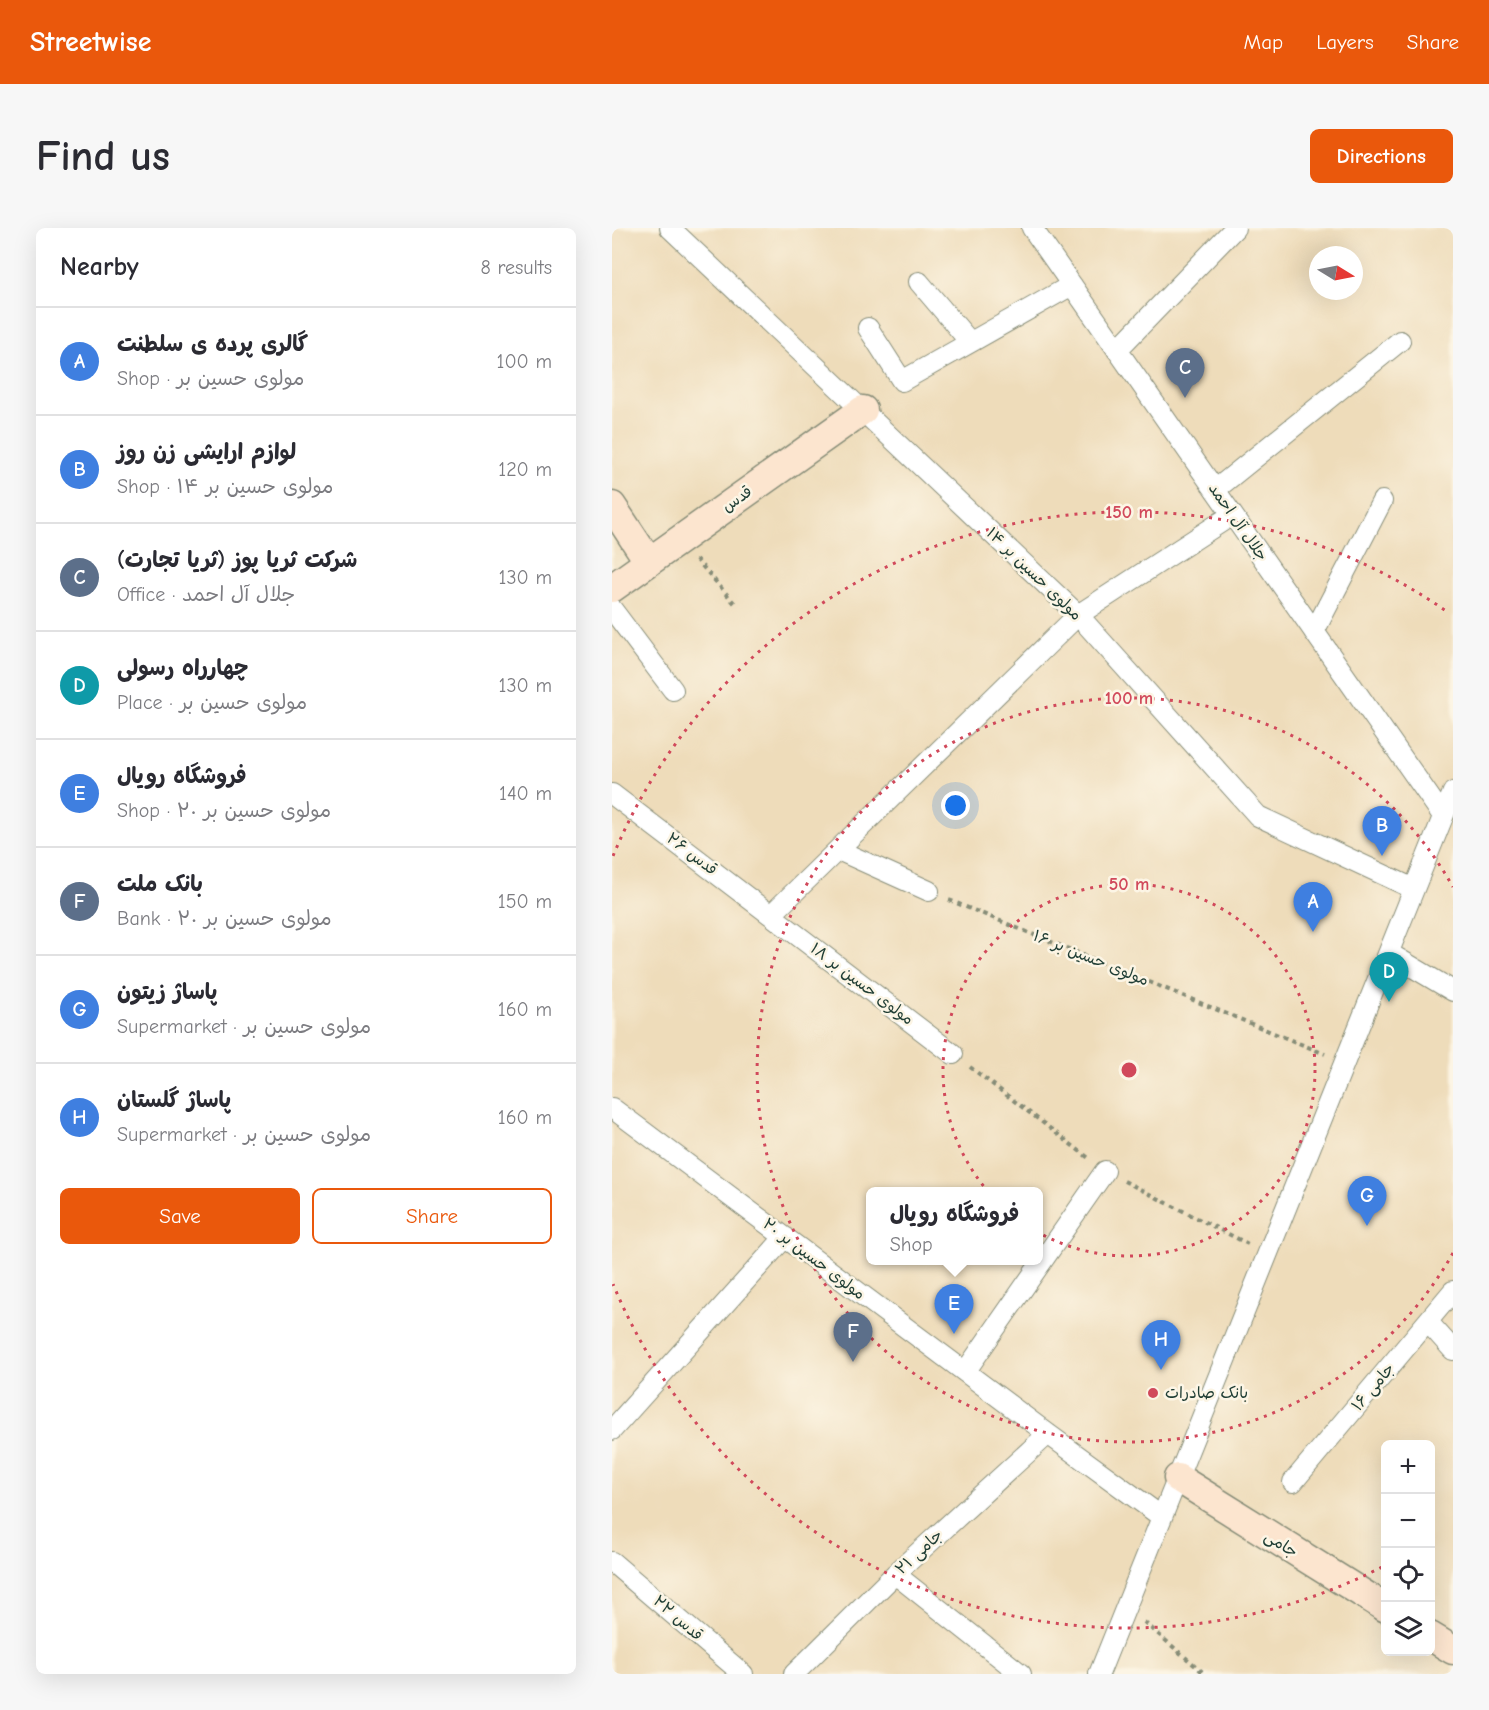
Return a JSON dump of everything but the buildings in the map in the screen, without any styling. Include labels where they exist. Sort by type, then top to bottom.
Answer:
[{"type":"street","name":"مولوی حسین بر ۱۴","points":[[670,228],[1078,615],[1258,816],[1414,889]]},
{"type":"street","name":"جلال آل احمد","points":[[1032,228],[1443,816]]},
{"type":"street","points":[[1117,350],[1235,228]]},
{"type":"street","points":[[920,282],[970,342]]},
{"type":"street","points":[[868,328],[902,381],[1072,285]]},
{"type":"street","points":[[1215,490],[1400,341]]},
{"type":"street","name":"قدس","points":[[612,588],[863,411]]},
{"type":"street","points":[[1314,632],[1382,501]]},
{"type":"street","points":[[612,506],[650,562]]},
{"type":"street","points":[[771,915],[1078,615],[1232,515]]},
{"type":"street","points":[[612,609],[673,690]]},
{"type":"street","points":[[1099,1674],[1453,792]]},
{"type":"street","name":"قدس ۲۶","points":[[612,794],[771,915]]},
{"type":"street","points":[[838,850],[929,891]]},
{"type":"street","name":"مولوی حسین بر ۱۸","points":[[771,915],[953,1054]]},
{"type":"street","points":[[1389,953],[1453,990]]},
{"type":"street","name":"مولوی حسین بر ۲۰","points":[[612,1108],[1162,1517]]},
{"type":"street","points":[[1043,1260],[1105,1171]]},
{"type":"street","points":[[612,1430],[784,1237]]},
{"type":"street","points":[[965,1372],[1040,1265]]},
{"type":"street","name":"جامی ۱۶","points":[[1293,1482],[1453,1291]]},
{"type":"street","points":[[1428,1322],[1453,1350]]},
{"type":"street","name":"جامی ۲۱","points":[[794,1674],[895,1574],[1048,1434]]},
{"type":"street","name":"جامی","points":[[1178,1478],[1381,1605]]},
{"type":"street","name":"قدس ۲۲","points":[[612,1562],[743,1674]]},
{"type":"street","points":[[895,1574],[1021,1674]]},
{"type":"street","points":[[1435,1639],[1453,1650]]},
{"type":"path","points":[[680,540],[737,606]]},
{"type":"path","name":"مولوی حسین بر ۱۶","points":[[929,891],[1345,1062]]},
{"type":"path","points":[[1126,1607],[1205,1674]]},
{"type":"place","name":"شرکت ثریا پوز (ثریا تجارت)","points":[[1185,398]]},
{"type":"place","name":"لوازم ارایشی زن روز","points":[[1382,856]]},
{"type":"place","name":"گالری پرده ی سلطنت","points":[[1313,932]]},
{"type":"place","name":"چهارراه رسولی","points":[[1389,1002]]},
{"type":"place","name":"پاساژ زیتون","points":[[1367,1226]]},
{"type":"place","name":"فروشگاه رویال","points":[[954,1334]]},
{"type":"place","name":"بانک ملت","points":[[853,1362]]},
{"type":"place","name":"پاساژ گلستان","points":[[1161,1370]]},
{"type":"place","name":"بانک صادرات","points":[[1153,1393]]}]
